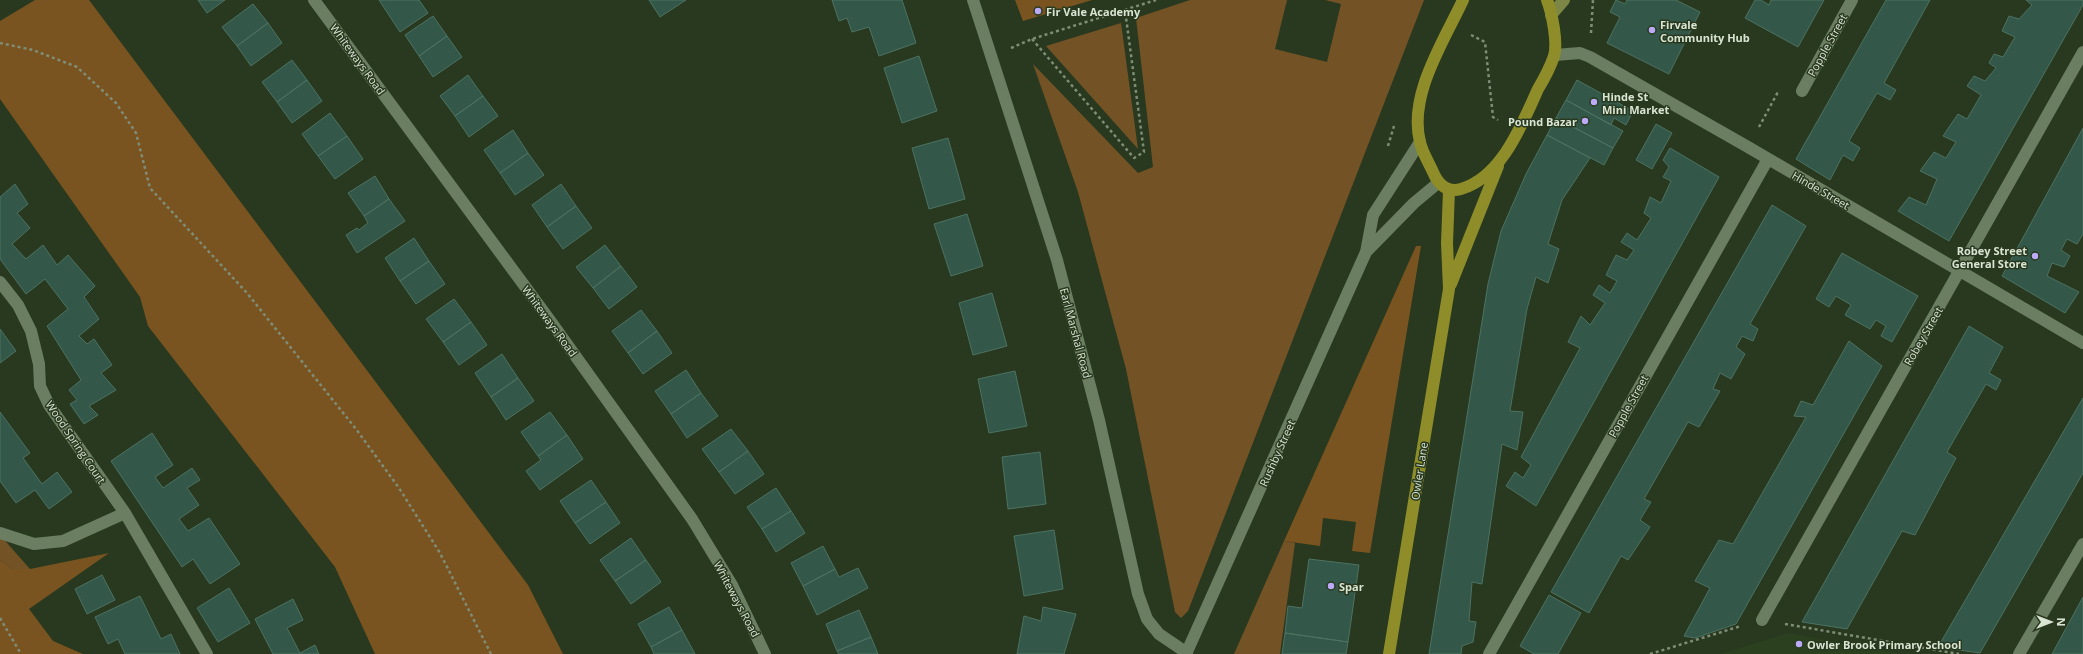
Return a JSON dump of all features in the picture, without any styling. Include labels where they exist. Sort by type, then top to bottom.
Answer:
[{"type":"main road","points":[[1463,0],[1422,88],[1418,118],[1420,142],[1438,183],[1449,190],[1460,189],[1475,182],[1488,172],[1501,159],[1518,130],[1555,55],[1551,15],[1546,0]]},
{"type":"main road","name":"Owler Lane","points":[[1449,289],[1501,159]]},
{"type":"main road","name":"Owler Lane","points":[[1389,654],[1449,289],[1447,243],[1449,190]]},
{"type":"street","name":"Whiteways Road","points":[[314,0],[549,318],[692,519],[732,585],[766,654]]},
{"type":"street","name":"Earl Marshal Road","points":[[973,0],[1057,260],[1099,420],[1138,594],[1147,619],[1159,634],[1187,654]]},
{"type":"street","points":[[1551,15],[1564,0]]},
{"type":"street","name":"Popple Street","points":[[1802,90],[1852,0]]},
{"type":"street","name":"Robey Street","points":[[1762,620],[2083,52]]},
{"type":"street","name":"Hinde Street","points":[[1555,55],[1580,53],[1590,57],[1748,147],[2083,343]]},
{"type":"street","name":"Rushby Street","points":[[1187,654],[1366,252],[1373,215],[1395,178],[1420,142]]},
{"type":"street","name":"Popple Street","points":[[1489,654],[1768,159]]},
{"type":"street","name":"Rushby Street","points":[[1366,252],[1414,203],[1438,183]]},
{"type":"street","name":"Wood Spring Court","points":[[0,282],[18,305],[32,331],[39,364],[40,386],[49,405],[125,512],[207,654]]},
{"type":"street","points":[[0,533],[34,544],[63,541],[125,512]]},
{"type":"street","points":[[2019,654],[2083,544]]},
{"type":"path","points":[[1125,10],[1144,152],[1134,158],[1032,40],[1125,10],[1156,0]]},
{"type":"path","points":[[1590,57],[1593,0]]},
{"type":"path","points":[[1451,25],[1484,42],[1494,117],[1518,130]]},
{"type":"path","points":[[0,43],[33,50],[77,67],[116,103],[136,133],[150,188],[246,293],[356,429],[399,488],[440,554],[491,654]]},
{"type":"path","points":[[1748,147],[1784,81],[1802,90]]},
{"type":"path","points":[[0,618],[21,654]]},
{"type":"path","points":[[1650,654],[1762,620],[1959,654]]},
{"type":"shaded area","points":[[35,0],[89,0],[528,585],[563,654],[375,654],[335,567],[148,326],[140,297],[0,99],[0,21]]},
{"type":"shaded area","name":"Fir Vale Academy","points":[[1015,0],[1092,0],[1023,21]]},
{"type":"shaded area","points":[[1190,0],[1287,0],[1275,49],[1327,62],[1341,4],[1325,0],[1424,0],[1188,611],[1181,618],[1175,612],[1126,369],[1078,192],[1033,64],[1138,173],[1153,167],[1136,18]]},
{"type":"shaded area","points":[[1121,23],[1138,149],[1046,46]]},
{"type":"shaded area","points":[[1416,246],[1421,246],[1370,553],[1352,551],[1356,522],[1323,518],[1320,546],[1284,541]]},
{"type":"shaded area","points":[[0,535],[30,569],[13,569],[0,560]]},
{"type":"shaded area","points":[[1284,541],[1295,543],[1280,654],[1234,654]]},
{"type":"shaded area","points":[[109,553],[29,609],[53,641],[83,654],[0,654],[0,560],[13,569],[30,569]]},
{"type":"shaded area","name":"Owler Brook Primary School","points":[[1788,633],[1902,654],[1720,654]]},
{"type":"building","points":[[198,0],[225,0],[207,13]]},
{"type":"building","points":[[379,0],[419,0],[428,13],[400,32]]},
{"type":"building","points":[[649,0],[686,0],[660,17]]},
{"type":"building","points":[[832,0],[902,0],[916,43],[879,56],[869,27],[852,32],[847,18],[839,21]]},
{"type":"building","name":"Firvale Community Hub","points":[[1616,0],[1625,4],[1627,0],[1676,0],[1700,12],[1669,74],[1607,43],[1620,17],[1610,12]]},
{"type":"building","points":[[1755,0],[1761,0],[1769,5],[1771,0],[1824,0],[1798,47],[1745,18]]},
{"type":"building","points":[[1886,0],[1930,0],[1884,83],[1896,90],[1890,100],[1877,93],[1849,141],[1860,148],[1853,161],[1843,155],[1830,180],[1796,159]]},
{"type":"building","points":[[2026,0],[2083,0],[2083,5],[1949,241],[1898,211],[1909,197],[1926,205],[1937,179],[1920,171],[1934,152],[1946,158],[1956,142],[1943,136],[1958,114],[1967,119],[1981,95],[1967,86],[1974,76],[1985,81],[1996,68],[1989,63],[1994,54],[2003,57],[2015,37],[2002,31],[2009,16],[2019,19],[2032,5]]},
{"type":"building","points":[[253,4],[268,23],[237,46],[222,27]]},
{"type":"building","points":[[433,16],[447,36],[419,56],[405,35]]},
{"type":"building","points":[[268,23],[282,43],[251,66],[237,46]]},
{"type":"building","points":[[447,36],[462,57],[433,77],[419,56]]},
{"type":"building","points":[[919,56],[937,111],[902,123],[884,68]]},
{"type":"building","points":[[292,60],[307,80],[277,102],[262,82]]},
{"type":"building","points":[[468,75],[483,96],[455,116],[440,96]]},
{"type":"building","points":[[307,80],[322,101],[292,123],[277,102]]},
{"type":"building","points":[[1577,80],[1633,111],[1626,125],[1614,118],[1611,125],[1566,100]]},
{"type":"building","points":[[483,96],[498,116],[469,137],[455,116]]},
{"type":"building","points":[[1566,100],[1623,131],[1613,148],[1556,118]]},
{"type":"building","points":[[330,113],[347,136],[318,156],[302,134]]},
{"type":"building","points":[[1556,118],[1613,148],[1604,165],[1547,135]]},
{"type":"building","points":[[1656,124],[1672,133],[1652,169],[1636,160]]},
{"type":"building","points":[[2083,128],[2083,234],[2077,244],[2067,239],[2061,250],[2070,256],[2064,267],[2052,263],[2047,276],[2079,292],[2065,313],[2002,276]]},
{"type":"building","points":[[513,130],[528,153],[500,173],[484,150]]},
{"type":"building","points":[[1547,135],[1590,158],[1562,200],[1548,244],[1559,249],[1548,283],[1536,277],[1527,309],[1510,411],[1523,412],[1517,450],[1502,444],[1482,584],[1472,582],[1469,621],[1476,622],[1473,642],[1462,646],[1461,654],[1429,654],[1488,284],[1501,231],[1526,174]]},
{"type":"building","points":[[347,136],[363,159],[335,179],[318,156]]},
{"type":"building","points":[[948,138],[965,199],[929,209],[912,148]]},
{"type":"building","points":[[1670,148],[1719,177],[1536,506],[1506,486],[1515,472],[1523,478],[1531,465],[1521,457],[1580,348],[1568,342],[1581,316],[1590,325],[1605,303],[1593,295],[1599,285],[1610,293],[1617,281],[1606,275],[1616,255],[1627,260],[1634,250],[1621,242],[1627,233],[1637,240],[1651,218],[1644,213],[1650,197],[1661,203],[1671,181],[1663,177],[1669,167],[1663,160]]},
{"type":"building","points":[[528,153],[544,175],[515,195],[500,173]]},
{"type":"building","points":[[375,176],[389,199],[364,216],[348,193]]},
{"type":"building","points":[[15,184],[28,204],[17,213],[30,228],[12,244],[26,259],[43,245],[57,265],[68,255],[95,286],[84,297],[99,319],[79,336],[87,344],[94,339],[112,365],[101,373],[116,390],[89,406],[98,415],[84,424],[70,404],[77,400],[69,390],[81,380],[47,326],[68,309],[45,279],[26,294],[0,259],[0,197]]},
{"type":"building","points":[[561,184],[576,206],[547,227],[532,205]]},
{"type":"building","points":[[389,199],[405,221],[357,253],[346,235],[357,228],[359,230],[368,223],[364,216]]},
{"type":"building","points":[[1772,205],[1806,226],[1750,324],[1758,329],[1753,341],[1742,336],[1736,347],[1745,354],[1731,379],[1720,373],[1713,389],[1720,391],[1699,427],[1688,422],[1644,499],[1651,502],[1640,520],[1650,527],[1628,560],[1621,556],[1589,613],[1551,592]]},
{"type":"building","points":[[576,206],[592,228],[563,249],[547,227]]},
{"type":"building","points":[[967,214],[983,266],[951,276],[934,224]]},
{"type":"building","points":[[414,238],[429,261],[400,281],[385,258]]},
{"type":"building","points":[[605,245],[621,266],[593,288],[576,267]]},
{"type":"building","points":[[1842,253],[1918,296],[1892,342],[1881,336],[1886,326],[1876,320],[1870,329],[1845,315],[1851,305],[1836,296],[1829,307],[1816,299]]},
{"type":"building","points":[[429,261],[445,284],[416,304],[400,281]]},
{"type":"building","points":[[621,266],[637,287],[609,309],[593,288]]},
{"type":"building","points":[[992,293],[1007,346],[973,355],[959,303]]},
{"type":"building","points":[[454,299],[471,322],[443,342],[426,319]]},
{"type":"building","points":[[641,310],[657,331],[628,353],[612,331]]},
{"type":"building","points":[[471,322],[487,345],[459,365],[443,342]]},
{"type":"building","points":[[1969,326],[2003,347],[1989,373],[2001,380],[1996,390],[1986,384],[1947,452],[1956,458],[1915,535],[1902,531],[1847,629],[1802,622]]},
{"type":"building","points":[[0,329],[16,351],[0,363]]},
{"type":"building","points":[[657,331],[672,353],[643,374],[628,353]]},
{"type":"building","points":[[1849,341],[1882,366],[1736,624],[1695,638],[1684,636],[1710,588],[1695,581],[1719,540],[1733,544],[1806,417],[1794,416],[1801,401],[1813,405]]},
{"type":"building","points":[[502,354],[518,378],[491,397],[475,373]]},
{"type":"building","points":[[686,370],[701,393],[671,414],[655,391]]},
{"type":"building","points":[[1015,371],[1027,426],[989,433],[978,379]]},
{"type":"building","points":[[518,378],[534,401],[506,420],[491,397]]},
{"type":"building","points":[[701,393],[718,416],[687,438],[671,414]]},
{"type":"building","points":[[2083,398],[2083,473],[1980,653],[1938,647]]},
{"type":"building","points":[[0,412],[30,453],[23,458],[42,484],[57,472],[72,492],[49,509],[35,490],[16,503],[0,481]]},
{"type":"building","points":[[550,412],[567,435],[538,456],[521,432]]},
{"type":"building","points":[[731,429],[748,451],[719,472],[702,449]]},
{"type":"building","points":[[152,433],[173,465],[155,477],[163,488],[192,468],[200,480],[187,488],[199,505],[179,519],[188,531],[209,518],[240,564],[210,584],[193,559],[182,567],[111,461]]},
{"type":"building","points":[[567,435],[583,459],[540,490],[526,471],[541,460],[538,456]]},
{"type":"building","points":[[748,451],[764,474],[735,494],[719,472]]},
{"type":"building","points":[[1040,452],[1046,504],[1008,509],[1002,457]]},
{"type":"building","points":[[591,480],[606,502],[575,523],[560,501]]},
{"type":"building","points":[[776,488],[791,511],[762,529],[747,507]]},
{"type":"building","points":[[606,502],[620,523],[590,544],[575,523]]},
{"type":"building","points":[[791,511],[805,533],[776,552],[762,529]]},
{"type":"building","points":[[1054,530],[1063,589],[1024,596],[1014,536]]},
{"type":"building","points":[[631,538],[646,560],[615,581],[600,560]]},
{"type":"building","points":[[823,546],[835,569],[803,586],[791,563]]},
{"type":"building","name":"Spar","points":[[1309,559],[1359,565],[1348,642],[1285,633],[1288,606],[1302,608]]},
{"type":"building","points":[[646,560],[661,582],[631,604],[615,581]]},
{"type":"building","points":[[858,568],[868,588],[817,615],[803,586],[835,569],[839,577]]},
{"type":"building","points":[[102,575],[115,600],[87,614],[75,589]]},
{"type":"building","points":[[229,588],[250,623],[218,642],[197,608]]},
{"type":"building","points":[[1549,595],[1581,613],[1558,654],[1534,654],[1520,646]]},
{"type":"building","points":[[140,596],[161,639],[171,634],[180,654],[125,654],[118,639],[108,644],[95,617]]},
{"type":"building","points":[[2083,597],[2083,654],[2052,654]]},
{"type":"building","points":[[293,599],[303,620],[287,628],[300,653],[315,645],[319,654],[273,654],[255,619]]},
{"type":"building","points":[[669,607],[682,630],[651,647],[638,624]]},
{"type":"building","points":[[1043,607],[1076,614],[1064,654],[1017,654],[1024,616],[1041,621]]},
{"type":"building","points":[[859,610],[871,637],[837,651],[826,624]]},
{"type":"building","points":[[682,630],[695,654],[654,654],[651,647]]},
{"type":"building","points":[[1285,633],[1348,642],[1346,654],[1282,654]]},
{"type":"building","points":[[871,637],[878,654],[839,654],[837,651]]},
{"type":"place","name":"Fir Vale Academy","points":[[1038,11]]},
{"type":"place","name":"Firvale Community Hub","points":[[1652,30]]},
{"type":"place","name":"Hinde St Mini Market","points":[[1594,102]]},
{"type":"place","name":"Pound Bazar","points":[[1585,121]]},
{"type":"place","name":"Robey Street General Store","points":[[2035,256]]},
{"type":"place","name":"Spar","points":[[1331,586]]},
{"type":"place","name":"Owler Brook Primary School","points":[[1799,644]]}]
